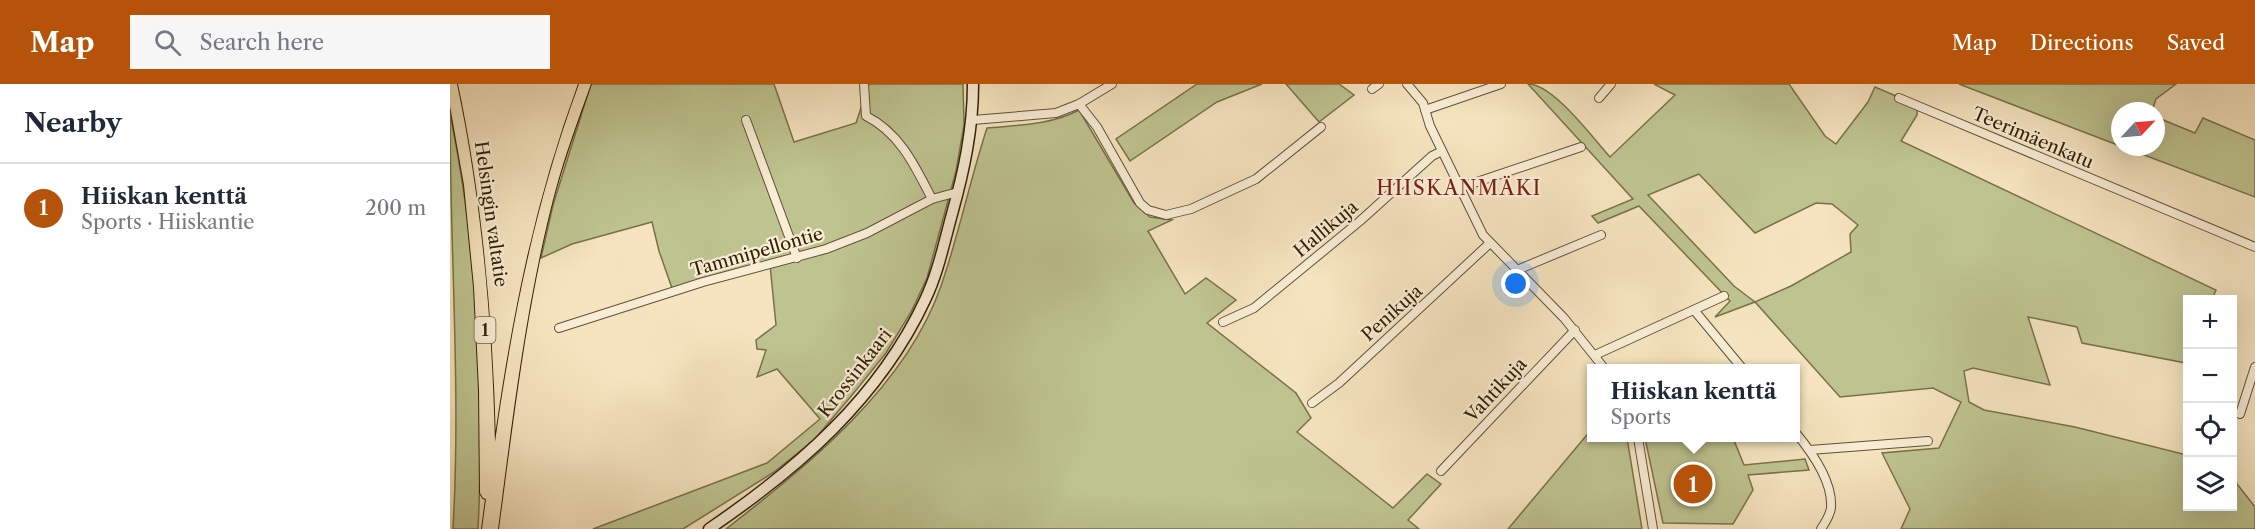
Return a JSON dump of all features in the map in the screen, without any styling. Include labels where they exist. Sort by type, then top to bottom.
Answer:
[{"type":"highway","name":"Helsingin valtatie","points":[[451,84],[470,181],[484,294],[489,529]]},
{"type":"highway","points":[[489,529],[517,340],[532,265],[553,180],[585,84]]},
{"type":"street","points":[[864,84],[866,116],[880,121],[905,149],[932,199]]},
{"type":"street","name":"Krossinkaari","points":[[710,529],[770,485],[810,450],[854,406],[882,371],[925,300],[958,192],[973,120],[973,84]]},
{"type":"street","points":[[973,120],[1046,116],[1079,104],[1112,84]]},
{"type":"street","points":[[1372,89],[1379,84]]},
{"type":"street","points":[[1407,84],[1420,97],[1442,151],[1478,226],[1490,243],[1575,330],[1601,364]]},
{"type":"street","points":[[1425,110],[1501,84]]},
{"type":"street","points":[[1599,98],[1611,84]]},
{"type":"street","name":"Teerimäenkatu","points":[[1899,98],[2255,247]]},
{"type":"street","points":[[1079,104],[1097,127],[1140,203],[1148,210],[1166,215],[1183,212],[1250,183],[1321,127]]},
{"type":"street","points":[[746,120],[797,258]]},
{"type":"street","points":[[1459,188],[1581,147]]},
{"type":"street","name":"Hallikuja","points":[[1223,322],[1254,308],[1360,221],[1428,160],[1442,151]]},
{"type":"street","name":"Tammipellontie","points":[[559,328],[703,282],[797,258],[867,233],[932,199],[958,192]]},
{"type":"street","points":[[1517,270],[1601,235]]},
{"type":"street","name":"Penikuja","points":[[1312,403],[1339,383],[1490,243]]},
{"type":"street","points":[[1595,355],[1724,296]]},
{"type":"street","points":[[1694,310],[1738,364]]},
{"type":"street","name":"Vahtikuja","points":[[1441,471],[1575,330]]},
{"type":"street","points":[[2240,414],[2252,392],[2255,367]]},
{"type":"street","points":[[1800,438],[1810,450],[1827,487],[1831,503],[1821,529]]},
{"type":"street","points":[[1810,450],[1928,441]]},
{"type":"street","points":[[1639,442],[1653,529]]},
{"type":"green space","points":[[591,84],[774,84],[794,142],[856,123],[869,84],[963,84],[964,125],[956,171],[927,278],[911,312],[886,353],[814,440],[774,472],[683,529],[593,529],[767,463],[820,419],[777,369],[757,377],[766,350],[757,349],[756,340],[776,325],[770,265],[673,291],[652,222],[572,244],[541,258],[553,205]]},
{"type":"green space","points":[[1197,84],[1262,84],[1217,102],[1130,161],[1116,139]]},
{"type":"green space","points":[[1286,84],[1339,84],[1354,95],[1319,122]]},
{"type":"green space","points":[[1528,84],[1538,86],[1560,102],[1610,157],[1675,95],[1654,84],[1789,84],[1825,136],[1836,144],[1868,102],[1875,87],[1917,105],[1917,115],[1901,141],[2216,290],[2214,295],[2183,295],[2183,362],[2082,343],[2077,327],[2028,317],[2050,385],[1973,368],[1964,371],[1969,402],[1984,410],[2075,427],[2183,454],[2183,511],[2237,511],[2237,484],[2255,507],[2255,529],[1901,529],[1910,509],[1882,453],[1939,448],[1961,402],[1933,388],[1840,397],[1755,302],[1715,317],[1730,301],[1639,206],[1598,223],[1592,216],[1633,199]],"holes":[[[1699,174],[1755,233],[1816,203],[1832,204],[1858,225],[1850,234],[1851,252],[1791,286],[1755,302],[1734,286],[1648,195]]]},
{"type":"green space","points":[[1959,84],[2176,84],[2155,102],[2111,102],[2111,143]]},
{"type":"green space","points":[[1079,110],[1134,203],[1150,217],[1172,220],[1148,231],[1185,294],[1206,278],[1236,300],[1207,323],[1296,393],[1311,418],[1297,432],[1393,508],[1427,474],[1441,484],[1408,520],[1419,529],[726,529],[821,451],[879,390],[904,358],[925,323],[941,286],[987,128],[1057,119]]},
{"type":"green space","points":[[450,114],[467,217],[477,320],[481,425],[478,529],[453,529],[456,373]]},
{"type":"green space","points":[[2203,118],[2255,140],[2255,197],[2147,156],[2165,156],[2165,121],[2195,133]]},
{"type":"green space","points":[[1587,435],[1587,442],[1628,442],[1642,529],[1508,529]]},
{"type":"green space","points":[[1646,442],[1735,442],[1744,465],[1805,459],[1809,470],[1748,475],[1753,490],[1733,524],[1663,523]]},
{"type":"place","name":"Hiiskan kenttä","points":[[1693,484]]},
{"type":"district","name":"HIISKANMÄKI","points":[[1459,188]]}]
